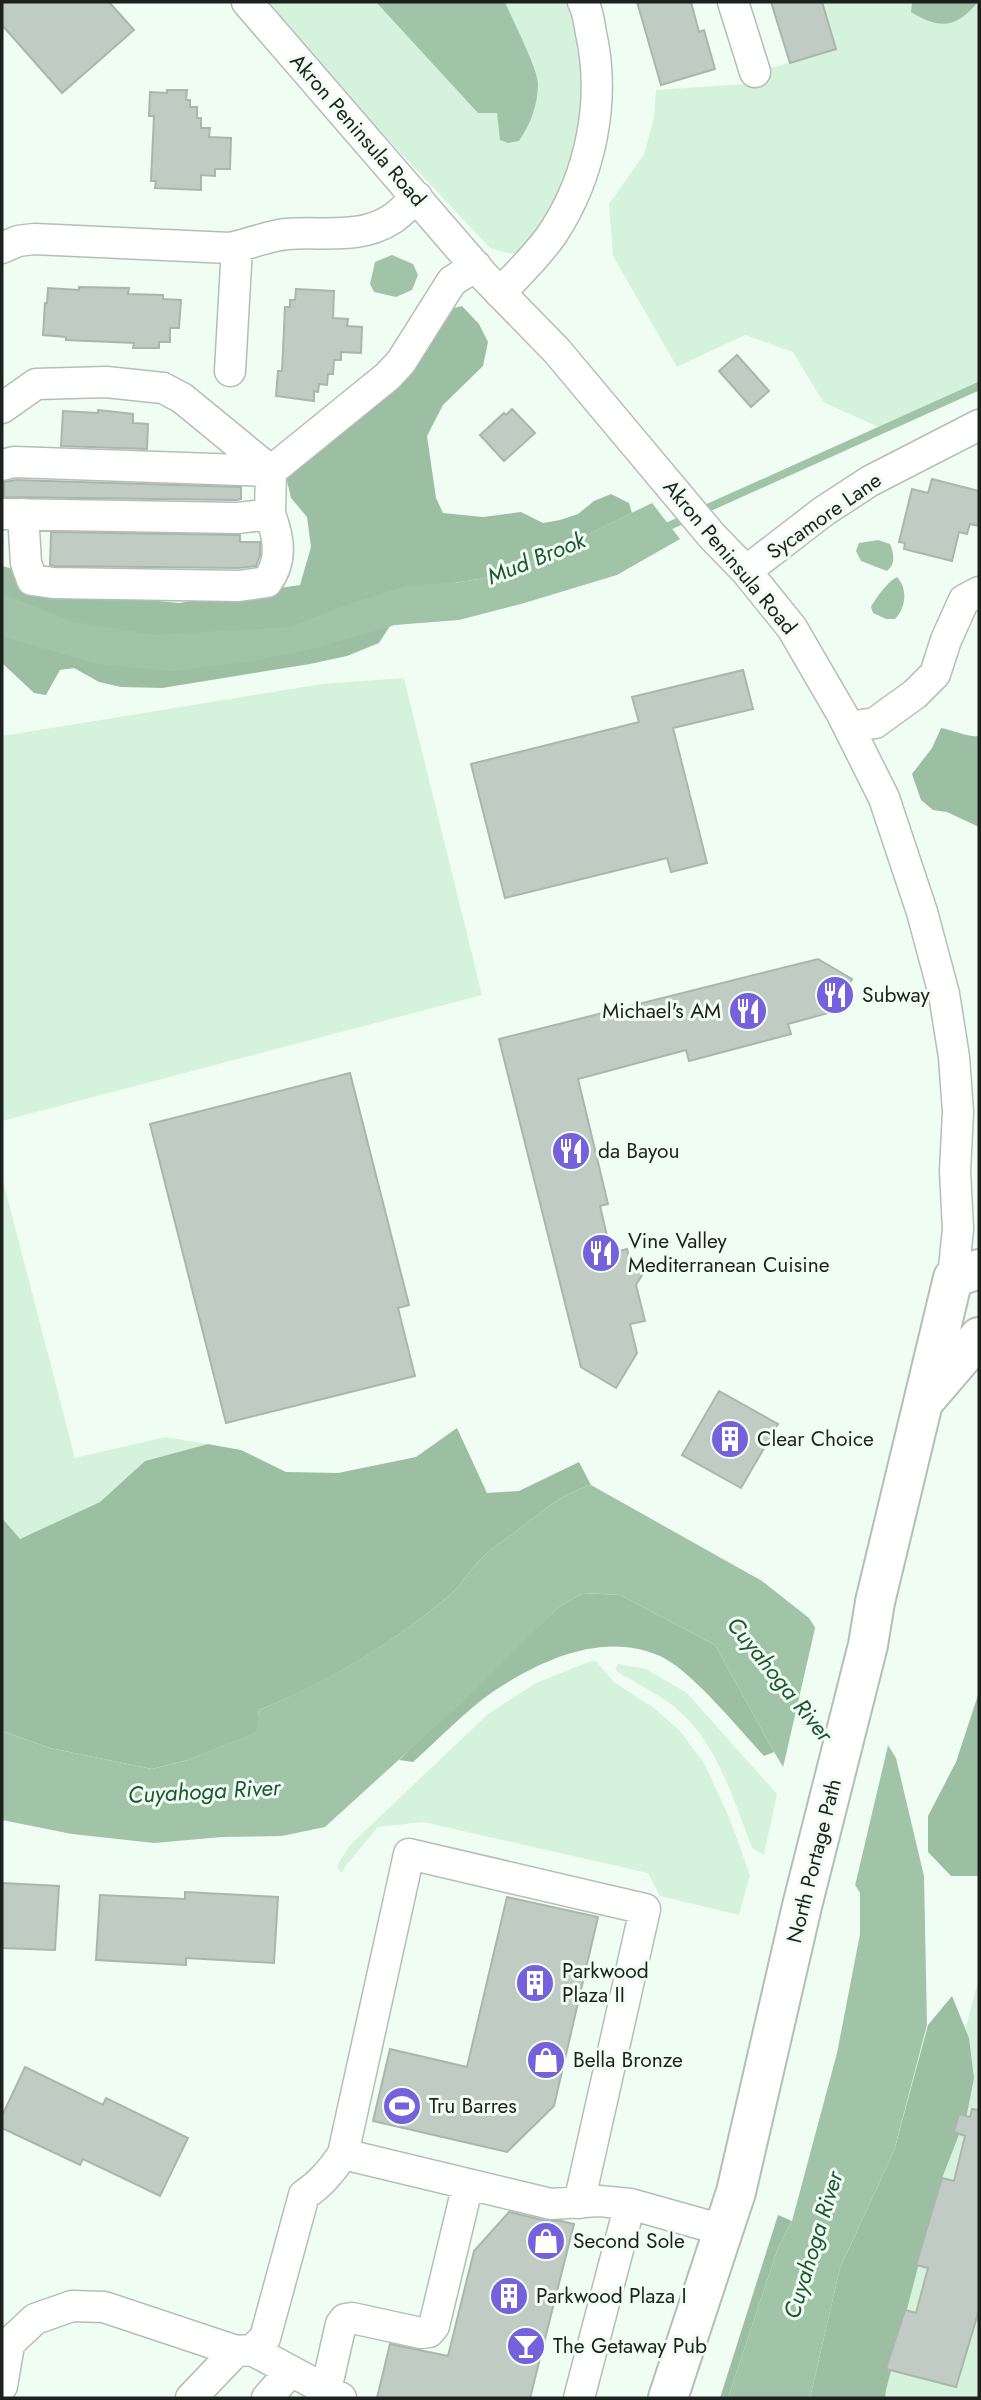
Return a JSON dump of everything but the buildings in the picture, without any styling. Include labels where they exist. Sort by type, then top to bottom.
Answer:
[{"type":"main road","name":"North Portage Path","points":[[668,2398],[736,2192],[802,1906],[868,1645],[875,1602],[921,1405],[966,1273]]},
{"type":"main road","points":[[921,1405],[979,1337]]},
{"type":"street","name":"Akron Peninsula Road","points":[[247,2],[476,266],[556,351],[712,536],[746,571],[792,628],[849,727],[884,797],[922,912],[944,994],[954,1057],[958,1112],[958,1229],[966,1273]]},
{"type":"street","points":[[500,293],[553,234],[575,192],[588,155],[596,106],[597,58],[583,2]]},
{"type":"street","points":[[733,2],[755,72]]},
{"type":"street","points":[[2,248],[18,241],[34,239],[230,248],[249,245],[267,237],[290,234],[355,233],[377,227],[394,218],[417,197]]},
{"type":"street","points":[[230,371],[237,247]]},
{"type":"street","points":[[2,465],[14,462],[271,471],[388,376],[401,362],[452,281],[476,266]]},
{"type":"street","points":[[2,408],[36,384],[107,382],[163,388],[182,398],[271,471]]},
{"type":"street","name":"Sycamore Lane","points":[[746,571],[824,511],[870,481],[979,425]]},
{"type":"street","points":[[270,514],[238,517],[13,514],[32,580],[53,583],[239,586],[267,582],[276,570],[279,554],[270,514],[271,471]]},
{"type":"street","points":[[849,727],[875,723],[915,694],[935,674],[946,640],[964,600],[979,592]]},
{"type":"street","points":[[191,2398],[244,2350],[265,2338],[304,2195],[317,2187],[343,2154],[409,1854],[645,1909],[579,2203]]},
{"type":"street","points":[[343,2154],[551,2204],[599,2201],[630,2204],[723,2230]]},
{"type":"street","points":[[2,2386],[4,2350],[35,2319],[72,2306],[93,2306],[104,2307],[244,2350],[334,2394],[341,2324],[345,2319],[352,2318],[421,2333],[429,2332],[434,2326],[468,2184]]},
{"type":"street","points":[[579,2398],[630,2204]]},
{"type":"street","points":[[267,2398],[291,2371]]},
{"type":"shaded area","points":[[269,2],[572,2],[589,79],[571,187],[522,254],[490,248],[334,82]]},
{"type":"shaded area","points":[[822,2],[979,2],[979,386],[883,429],[823,402],[793,352],[745,335],[677,367],[613,256],[609,204],[644,154],[654,118],[656,90],[746,84],[769,79],[768,69],[836,49]]},
{"type":"shaded area","points":[[462,306],[479,324],[488,342],[483,366],[443,405],[427,436],[436,498],[443,513],[483,517],[521,512],[543,523],[578,514],[594,501],[611,494],[629,503],[632,513],[504,575],[454,583],[410,595],[379,643],[347,656],[162,688],[121,687],[99,682],[74,668],[60,670],[46,695],[34,693],[2,663],[2,566],[78,593],[179,603],[300,585],[311,547],[307,517],[291,498],[286,477],[441,311]]},
{"type":"shaded area","points":[[404,678],[482,995],[2,1121],[2,736],[322,684]]},
{"type":"shaded area","points":[[941,728],[979,736],[979,827],[947,812],[933,810],[921,800],[912,774],[932,748]]},
{"type":"shaded area","points":[[2,1177],[75,1458],[165,1437],[208,1444],[145,1461],[100,1502],[19,1540],[2,1518]]},
{"type":"shaded area","points":[[457,1428],[487,1493],[519,1491],[579,1462],[591,1485],[561,1498],[493,1548],[450,1595],[383,1645],[335,1674],[259,1710],[257,1732],[188,1760],[152,1769],[50,1748],[2,1731],[2,1518],[20,1539],[100,1502],[145,1461],[208,1444],[241,1450],[286,1472],[338,1473],[416,1457]]},
{"type":"shaded area","points":[[583,1593],[620,1595],[715,1645],[774,1752],[764,1756],[714,1701],[672,1663],[638,1649],[617,1647],[573,1652],[532,1669],[483,1699],[413,1762],[399,1760],[556,1609]]},
{"type":"shaded area","points":[[596,1661],[614,1682],[654,1708],[680,1731],[704,1763],[729,1817],[750,1875],[739,1915],[660,1896],[648,1873],[423,1822],[378,1827],[341,1873],[337,1866],[351,1844],[488,1714],[536,1683]]},
{"type":"shaded area","points":[[618,1664],[646,1669],[687,1693],[777,1794],[764,1855],[752,1848],[729,1788],[699,1732],[668,1702],[615,1669]]},
{"type":"shaded area","points":[[978,1695],[979,1876],[951,1876],[928,1852],[928,1816],[956,1762]]},
{"type":"shaded area","points":[[979,1978],[979,2398],[866,2398]]},
{"type":"shaded area","points":[[952,1996],[969,2038],[974,2078],[967,2114],[939,2186],[885,2398],[810,2398],[840,2268],[894,2151],[928,2025]]},
{"type":"shaded area","points":[[778,2215],[792,2221],[779,2245],[728,2398],[720,2398]]},
{"type":"water","points":[[376,2],[505,2],[529,56],[538,84],[533,114],[519,141],[508,143],[500,140],[497,113],[478,113]]},
{"type":"water","points":[[912,2],[978,2],[955,21],[939,24],[911,12]]},
{"type":"water","points":[[392,255],[413,264],[418,275],[412,290],[396,297],[374,292],[370,284],[375,262]]},
{"type":"water","points":[[652,503],[680,539],[617,575],[459,620],[395,625],[316,648],[246,662],[172,671],[97,664],[2,636],[2,594],[74,622],[155,635],[290,627],[409,585],[454,583],[504,575]]},
{"type":"water","points":[[878,540],[890,544],[893,562],[887,571],[861,561],[856,551],[859,543]]},
{"type":"water","points":[[897,577],[903,587],[903,604],[895,619],[886,619],[873,613],[871,607],[886,586]]},
{"type":"water","name":"Cuyahoga River","points":[[591,1485],[762,1581],[809,1618],[896,1758],[924,1876],[927,2025],[894,2151],[840,2268],[810,2398],[728,2398],[779,2245],[792,2221],[837,2053],[860,1934],[860,1893],[774,1752],[715,1645],[620,1595],[583,1593],[556,1609],[471,1694],[325,1827],[282,1836],[222,1837],[154,1843],[72,1834],[2,1820],[2,1731],[50,1748],[152,1769],[188,1760],[256,1732],[259,1710],[335,1674],[383,1645],[450,1595],[493,1548],[561,1498]]},
{"type":"pier","points":[[816,1624],[889,1741],[854,1890],[782,1772]]},
{"type":"waterway","name":"Mud Brook","points":[[701,511],[979,386]]},
{"type":"waterway","name":"Mud Brook","points":[[660,530],[689,517]]},
{"type":"place","name":"Subway","points":[[835,995]]},
{"type":"place","name":"Michael's AM","points":[[748,1011]]},
{"type":"place","name":"da Bayou","points":[[571,1151]]},
{"type":"place","name":"Vine Valley Mediterranean Cuisine","points":[[601,1253]]},
{"type":"place","name":"Clear Choice","points":[[730,1439]]},
{"type":"place","name":"Parkwood Plaza II","points":[[535,1983]]},
{"type":"place","name":"Bella Bronze","points":[[546,2060]]},
{"type":"place","name":"Tru Barres","points":[[402,2106]]},
{"type":"place","name":"Second Sole","points":[[546,2241]]},
{"type":"place","name":"Parkwood Plaza I","points":[[509,2296]]},
{"type":"place","name":"The Getaway Pub","points":[[526,2346]]}]
